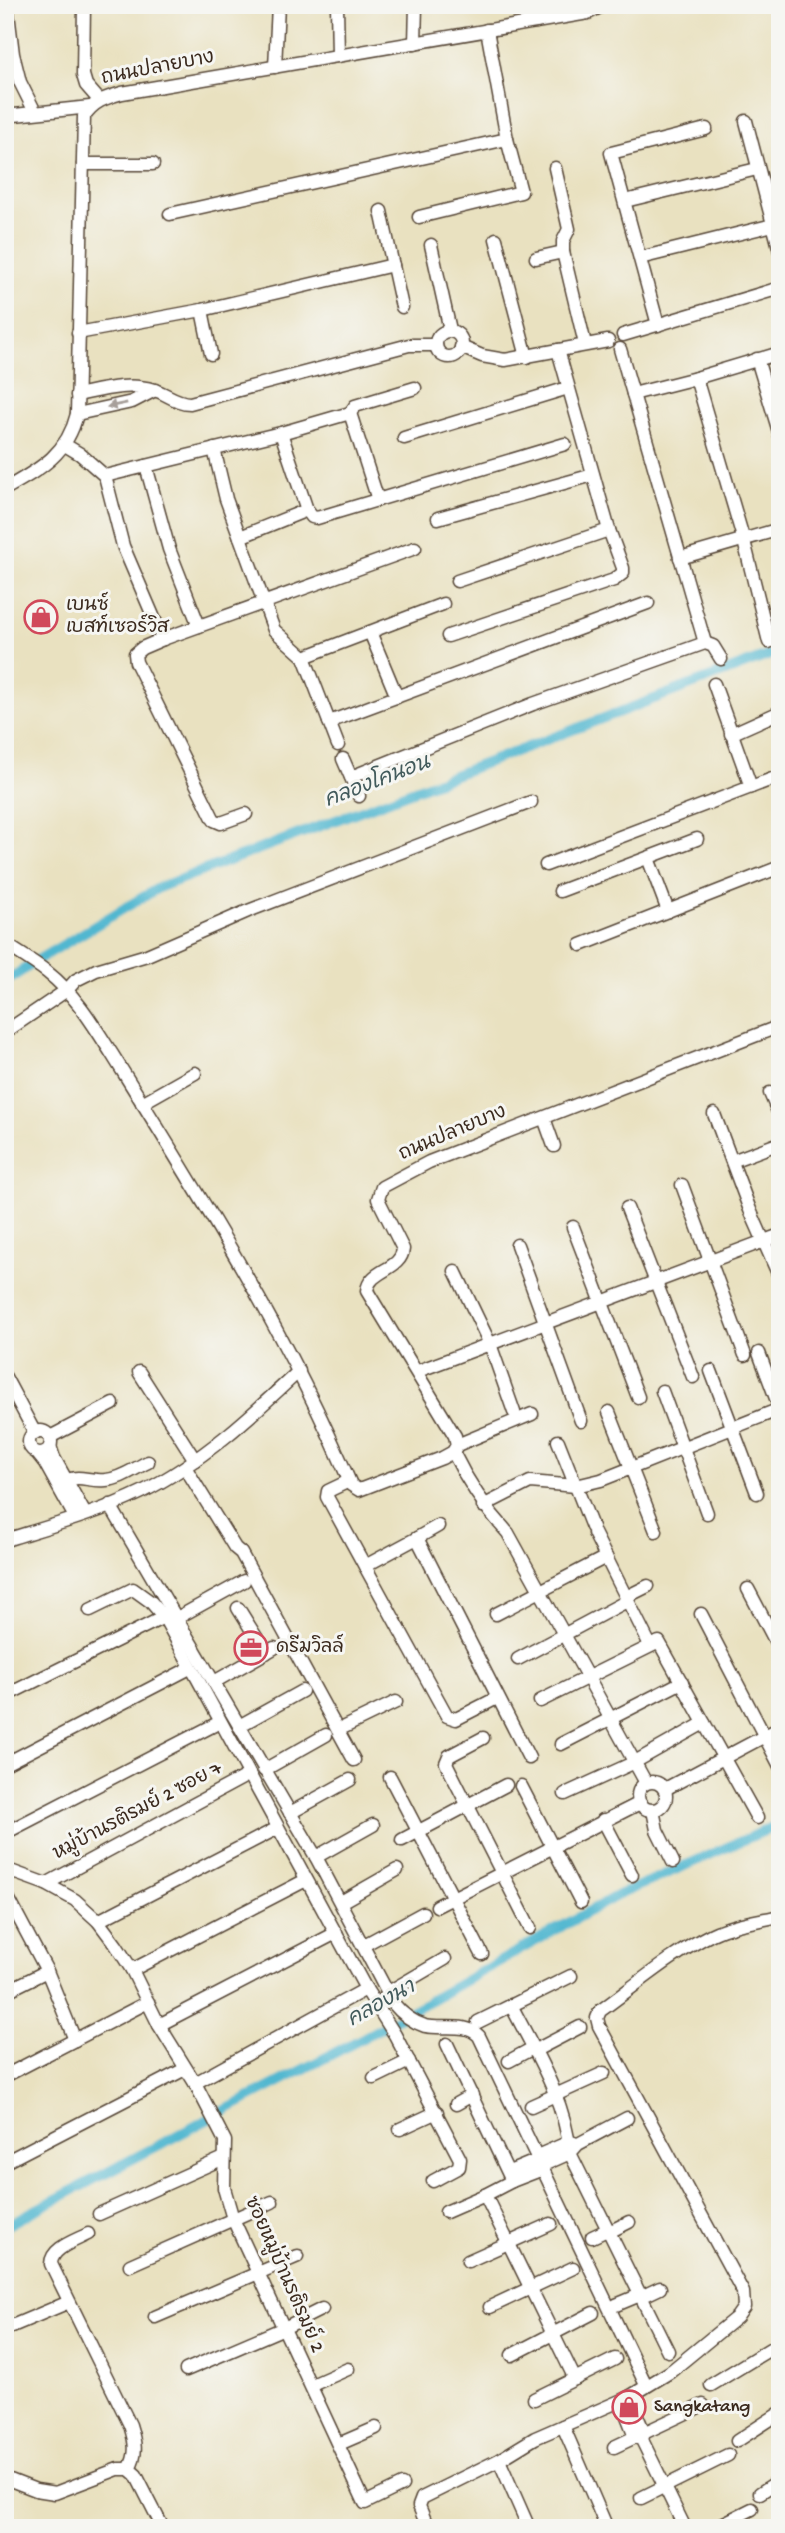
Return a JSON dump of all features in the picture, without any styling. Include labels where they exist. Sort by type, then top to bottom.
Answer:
[{"type":"street","points":[[5,116],[95,103],[83,75],[84,5]]},
{"type":"street","points":[[275,67],[278,5]]},
{"type":"street","points":[[337,5],[338,56]]},
{"type":"street","points":[[415,43],[416,5]]},
{"type":"street","points":[[536,5],[536,22]]},
{"type":"street","name":"ถนนปลายบาง","points":[[65,445],[77,414],[84,116],[95,103],[122,93],[536,22],[560,12],[588,13],[604,5]]},
{"type":"street","points":[[8,13],[20,82],[35,112]]},
{"type":"street","points":[[419,217],[521,192],[507,139],[486,30]]},
{"type":"street","points":[[746,121],[780,251]]},
{"type":"street","points":[[658,325],[611,153],[706,129]]},
{"type":"street","points":[[170,214],[507,139]]},
{"type":"street","points":[[83,164],[153,164]]},
{"type":"street","points":[[555,168],[569,229],[563,241],[563,252],[585,344]]},
{"type":"street","points":[[625,201],[757,169]]},
{"type":"street","points":[[381,211],[401,307]]},
{"type":"street","points":[[640,258],[773,225]]},
{"type":"street","points":[[496,239],[527,357]]},
{"type":"street","points":[[431,245],[450,330],[460,338],[461,347],[456,354],[448,357],[440,353],[436,345],[438,336],[450,330]]},
{"type":"street","points":[[536,258],[563,252]]},
{"type":"street","points":[[78,333],[202,310],[393,265]]},
{"type":"street","points":[[608,341],[613,333],[623,335],[780,288]]},
{"type":"street","points":[[202,310],[211,354]]},
{"type":"street","points":[[608,341],[610,347],[620,349],[625,345],[623,335]]},
{"type":"street","points":[[461,347],[482,356],[505,360],[608,341]]},
{"type":"street","points":[[77,395],[127,385],[155,390],[181,402],[190,403],[409,345],[436,345]]},
{"type":"street","points":[[620,349],[705,643]]},
{"type":"street","points":[[449,636],[621,577],[623,568],[609,530],[558,350]]},
{"type":"street","points":[[633,394],[780,353]]},
{"type":"street","points":[[757,359],[780,435]]},
{"type":"street","points":[[696,378],[744,541],[769,642]]},
{"type":"street","points":[[105,476],[281,433],[350,413],[355,406],[415,388]]},
{"type":"street","points":[[404,438],[568,388]]},
{"type":"street","points":[[77,414],[132,402],[155,390]]},
{"type":"street","points":[[350,413],[378,500]]},
{"type":"street","points":[[281,433],[307,510],[312,517],[317,518],[565,444]]},
{"type":"street","points":[[5,489],[24,478],[65,445],[105,476],[123,546],[163,639]]},
{"type":"street","points":[[214,449],[226,499],[274,630],[304,657],[338,746]]},
{"type":"street","points":[[146,466],[169,549],[199,626]]},
{"type":"street","points":[[438,518],[593,475]]},
{"type":"street","points":[[240,537],[307,510]]},
{"type":"street","points":[[680,558],[780,529]]},
{"type":"street","points":[[457,581],[609,530]]},
{"type":"street","points":[[246,814],[221,823],[214,820],[136,662],[137,652],[163,639],[415,548]]},
{"type":"street","points":[[329,722],[648,603]]},
{"type":"street","points":[[304,657],[443,604]]},
{"type":"street","points":[[370,632],[397,697]]},
{"type":"street","points":[[351,777],[533,704],[705,643],[713,646],[722,659]]},
{"type":"street","points":[[714,684],[751,787]]},
{"type":"street","points":[[731,734],[780,712]]},
{"type":"street","points":[[343,759],[359,796]]},
{"type":"street","points":[[546,865],[780,776]]},
{"type":"street","points":[[5,1032],[76,981],[96,970],[147,955],[248,911],[531,802]]},
{"type":"street","points":[[560,891],[697,839]]},
{"type":"street","points":[[648,858],[668,911]]},
{"type":"street","points":[[581,944],[780,867]]},
{"type":"street","points":[[5,944],[46,971],[67,990],[86,1013],[271,1318],[355,1489],[363,1489],[532,1414]]},
{"type":"street","name":"ถนนปลายบาง","points":[[646,1783],[508,1533],[469,1485],[455,1448],[455,1436],[368,1292],[368,1284],[373,1278],[399,1262],[403,1249],[378,1199],[379,1192],[391,1181],[429,1162],[780,1026]]},
{"type":"street","points":[[142,1103],[195,1073]]},
{"type":"street","points":[[770,1093],[780,1116]]},
{"type":"street","points":[[715,1114],[780,1278]]},
{"type":"street","points":[[544,1118],[554,1146]]},
{"type":"street","points":[[732,1161],[780,1143]]},
{"type":"street","points":[[681,1185],[745,1355]]},
{"type":"street","points":[[627,1208],[694,1377]]},
{"type":"street","points":[[573,1227],[638,1397]]},
{"type":"street","points":[[418,1371],[780,1235]]},
{"type":"street","points":[[517,1245],[581,1421]]},
{"type":"street","points":[[456,1271],[490,1344],[514,1412]]},
{"type":"street","points":[[484,1506],[530,1482],[576,1486],[601,1480],[780,1409],[759,1353]]},
{"type":"street","points":[[5,1540],[80,1516],[141,1492],[220,1442],[299,1371]]},
{"type":"street","points":[[711,1371],[757,1493]]},
{"type":"street","points":[[139,1372],[235,1548],[241,1553],[332,1733],[354,1760]]},
{"type":"street","points":[[5,1377],[35,1433]]},
{"type":"street","points":[[662,1391],[706,1513]]},
{"type":"street","points":[[37,1453],[45,1452],[50,1441],[113,1404]]},
{"type":"street","points":[[610,1412],[656,1531]]},
{"type":"street","points":[[35,1433],[43,1432],[50,1441],[61,1482]]},
{"type":"street","points":[[35,1433],[29,1444],[61,1482],[80,1516]]},
{"type":"street","points":[[558,1441],[593,1530],[650,1645]]},
{"type":"street","points":[[61,1482],[82,1476],[100,1480],[117,1478],[148,1462]]},
{"type":"street","points":[[349,1481],[326,1493],[447,1716],[456,1719],[497,1698]]},
{"type":"street","points":[[110,1505],[171,1618],[214,1682],[316,1857],[387,1993],[403,2014],[416,2022],[474,2031],[646,2385]]},
{"type":"street","points":[[365,1566],[438,1526]]},
{"type":"street","points":[[417,1538],[529,1758]]},
{"type":"street","points":[[495,1614],[606,1557]]},
{"type":"street","points":[[5,1696],[244,1581]]},
{"type":"street","points":[[518,1659],[649,1586]]},
{"type":"street","points":[[90,1610],[133,1589],[171,1618],[190,1668],[366,1989],[395,2035],[461,2163],[459,2167],[433,2182]]},
{"type":"street","points":[[748,1589],[780,1650]]},
{"type":"street","points":[[214,1682],[270,1650],[238,1608]]},
{"type":"street","points":[[701,1614],[780,1766]]},
{"type":"street","points":[[540,1701],[657,1642],[662,1645],[757,1818]]},
{"type":"street","points":[[5,1764],[190,1668]]},
{"type":"street","points":[[561,1744],[682,1682]]},
{"type":"street","points":[[239,1726],[302,1691]]},
{"type":"street","points":[[264,1770],[396,1702]]},
{"type":"street","points":[[5,1833],[220,1722]]},
{"type":"street","points":[[565,1794],[633,1763],[704,1723]]},
{"type":"street","points":[[665,1789],[780,1728]]},
{"type":"street","points":[[483,1738],[446,1759],[466,1806],[530,1928]]},
{"type":"street","name":"หมู่บ้านรติรมย์ 2 ซอย 7","points":[[46,1884],[248,1774]]},
{"type":"street","points":[[390,1777],[482,1954]]},
{"type":"street","points":[[290,1814],[349,1780]]},
{"type":"street","points":[[646,1783],[657,1783],[665,1789],[666,1800],[659,1809],[643,1807],[640,1803],[639,1792],[646,1783]]},
{"type":"street","points":[[402,1840],[506,1785]]},
{"type":"street","points":[[521,1786],[581,1902]]},
{"type":"street","points":[[437,1906],[640,1803]]},
{"type":"street","points":[[653,1810],[657,1830],[673,1863]]},
{"type":"street","points":[[603,1820],[632,1875]]},
{"type":"street","points":[[316,1857],[373,1825]]},
{"type":"street","points":[[99,1921],[278,1828]]},
{"type":"street","name":"ซอยหมู่บ้านรติรมย์ 2","points":[[5,1869],[46,1884],[75,1900],[99,1921],[132,1970],[159,2025],[197,2087],[225,2141],[224,2188],[233,2220],[365,2502],[402,2485]]},
{"type":"street","points":[[341,1902],[397,1870]]},
{"type":"street","points":[[24,1875],[7,1898],[47,1971],[75,2040]]},
{"type":"street","points":[[132,1970],[306,1880]]},
{"type":"street","points":[[364,1945],[423,1913]]},
{"type":"street","points":[[428,2528],[419,2506],[422,2498],[499,2460],[535,2438],[625,2399],[670,2372],[737,2317],[744,2307],[743,2292],[597,2018],[600,2011],[691,1946],[714,1933],[780,1916]]},
{"type":"street","points":[[159,2025],[335,1933]]},
{"type":"street","points":[[387,1993],[445,1959]]},
{"type":"street","points":[[5,1992],[47,1971]]},
{"type":"street","points":[[478,2022],[571,1976]]},
{"type":"street","points":[[197,2087],[366,1989]]},
{"type":"street","points":[[5,2076],[148,2002]]},
{"type":"street","points":[[511,2005],[556,2095],[572,2146],[608,2231],[668,2351]]},
{"type":"street","points":[[509,2061],[580,2027]]},
{"type":"street","points":[[447,2044],[511,2177]]},
{"type":"street","points":[[374,2078],[409,2061]]},
{"type":"street","points":[[7,2161],[185,2069]]},
{"type":"street","points":[[531,2106],[604,2073]]},
{"type":"street","points":[[456,2104],[472,2095]]},
{"type":"street","points":[[400,2130],[437,2112]]},
{"type":"street","points":[[446,2211],[485,2195],[511,2177],[627,2118]]},
{"type":"street","points":[[99,2214],[224,2158]]},
{"type":"street","points":[[485,2195],[575,2379]]},
{"type":"street","points":[[131,2265],[272,2202]]},
{"type":"street","points":[[592,2236],[629,2222]]},
{"type":"street","points":[[468,2261],[551,2224]]},
{"type":"street","points":[[88,2234],[56,2251],[51,2264],[130,2425],[135,2440],[135,2459],[129,2469]]},
{"type":"street","points":[[155,2317],[298,2256]]},
{"type":"street","points":[[490,2307],[573,2268]]},
{"type":"street","points":[[615,2305],[660,2288]]},
{"type":"street","points":[[5,2329],[69,2302]]},
{"type":"street","points":[[186,2370],[284,2329],[322,2309]]},
{"type":"street","points":[[512,2355],[593,2313]]},
{"type":"street","points":[[711,2385],[780,2343]]},
{"type":"street","points":[[534,2399],[615,2359]]},
{"type":"street","points":[[312,2385],[348,2369]]},
{"type":"street","points":[[625,2399],[685,2528]]},
{"type":"street","points":[[614,2447],[703,2404]]},
{"type":"street","points":[[737,2441],[780,2413]]},
{"type":"street","points":[[563,2426],[607,2528]]},
{"type":"street","points":[[339,2444],[376,2428]]},
{"type":"street","points":[[641,2498],[728,2455]]},
{"type":"street","points":[[499,2460],[529,2528]]},
{"type":"street","points":[[5,2478],[46,2493],[55,2493],[118,2469],[129,2469],[136,2475],[163,2528]]},
{"type":"street","points":[[760,2493],[780,2480]]},
{"type":"street","points":[[714,2528],[752,2509]]},
{"type":"waterway","name":"คลองโคนอน","points":[[5,982],[160,887],[780,651]]},
{"type":"waterway","name":"คลองนา","points":[[5,2226],[361,2039],[618,1895],[780,1824]]},
{"type":"place","name":"เบนซ์ เบสท์เซอร์วิส","points":[[41,617]]},
{"type":"place","name":"ดรีมวิลล์","points":[[251,1648]]},
{"type":"place","name":"Sangkatang","points":[[629,2407]]}]
